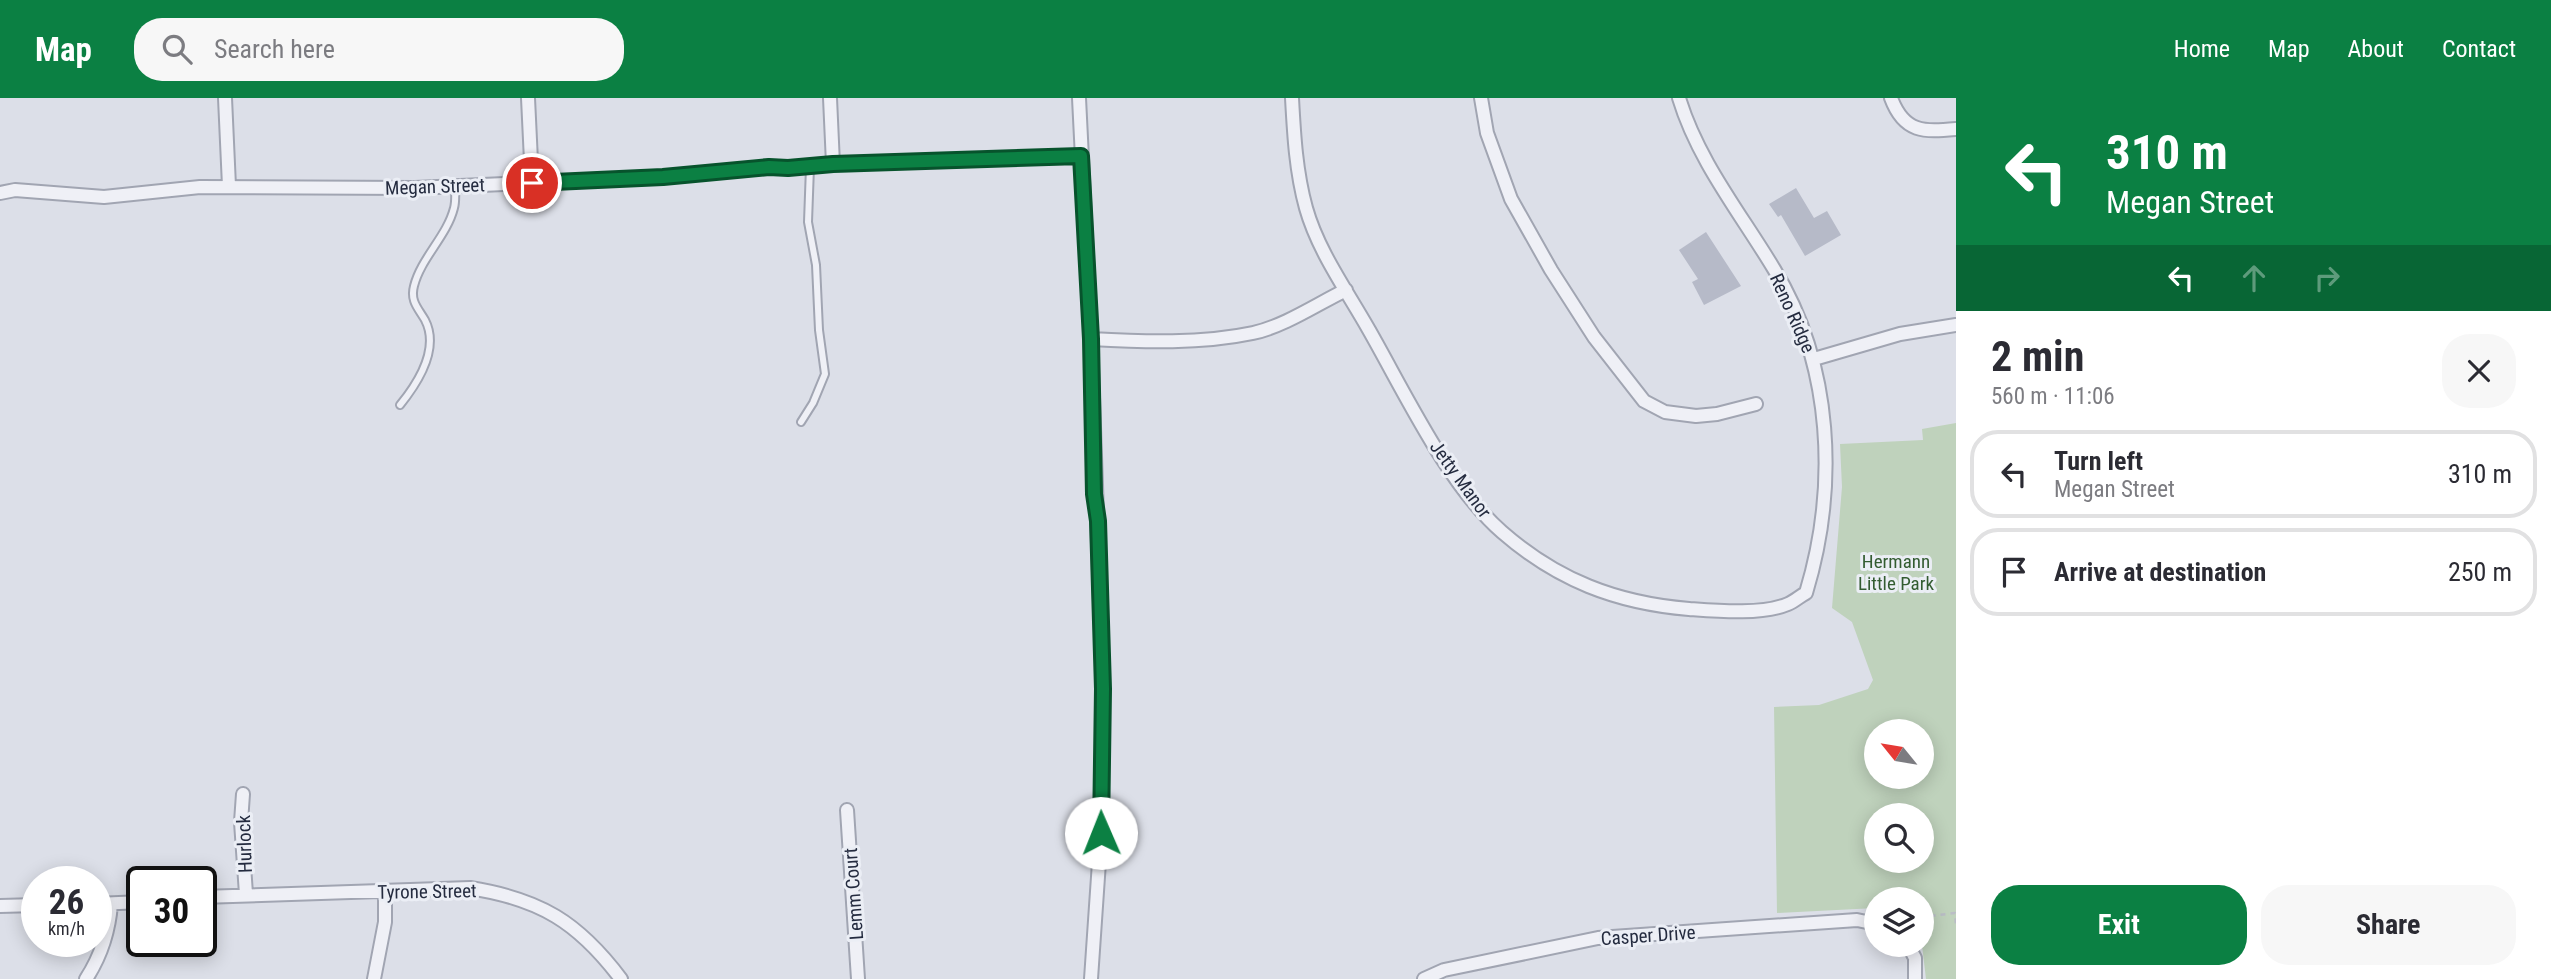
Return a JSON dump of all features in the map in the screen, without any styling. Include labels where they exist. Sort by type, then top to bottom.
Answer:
[{"type":"street","points":[[225,98],[229,186]]},
{"type":"street","points":[[528,98],[532,183]]},
{"type":"street","points":[[830,98],[833,164]]},
{"type":"street","points":[[1079,98],[1091,339],[1103,713],[1101,833],[1091,979]]},
{"type":"street","name":"Jetty Manor","points":[[1292,98],[1294,148],[1306,209],[1323,249],[1443,458],[1472,501],[1501,531],[1533,557],[1572,581],[1616,597],[1669,607],[1721,611],[1787,605],[1806,593]]},
{"type":"street","points":[[1480,98],[1487,133],[1511,199],[1550,270],[1594,337],[1643,401],[1665,412],[1696,416],[1717,414],[1756,404]]},
{"type":"street","name":"Reno Ridge","points":[[1679,98],[1719,183],[1776,271],[1814,359],[1824,429],[1826,488],[1821,531],[1806,593]]},
{"type":"street","points":[[1891,98],[1895,110],[1917,129],[1956,129]]},
{"type":"street","name":"Megan Street","points":[[0,193],[15,190],[104,197],[187,187],[415,188],[663,177],[810,165],[1081,156]]},
{"type":"street","points":[[1091,339],[1202,340],[1255,333],[1346,290]]},
{"type":"street","points":[[1814,359],[1900,334],[1956,324]]},
{"type":"street","name":"Hurlock","points":[[243,794],[241,822],[246,894]]},
{"type":"street","name":"Lemm Court","points":[[847,810],[858,979]]},
{"type":"street","name":"Tyrone Street","points":[[217,896],[470,888],[522,899],[567,923],[588,940],[621,979]]},
{"type":"street","points":[[374,979],[385,922],[385,892]]},
{"type":"street","points":[[0,906],[21,905]]},
{"type":"street","name":"Casper Drive","points":[[1424,979],[1444,970],[1598,938],[1857,920],[1864,922]]},
{"type":"street","points":[[86,979],[97,957]]},
{"type":"street","points":[[1914,957],[1915,979]]},
{"type":"lane","points":[[801,422],[823,383],[825,374],[819,330],[816,265],[808,222],[810,165]]},
{"type":"lane","points":[[400,405],[423,372],[428,347],[426,322],[413,302],[415,282],[450,219],[454,207],[455,186]]},
{"type":"path","points":[[1934,916],[1955,913],[1956,925]]},
{"type":"green space","name":"Hermann Little Park","points":[[1956,423],[1956,979],[1926,979],[1923,957],[1934,957],[1934,887],[1864,887],[1864,909],[1777,913],[1774,707],[1819,705],[1868,689],[1873,680],[1852,622],[1832,608],[1842,487],[1840,444],[1923,440],[1922,429]]},
{"type":"building","points":[[1796,188],[1814,218],[1827,211],[1841,235],[1805,256],[1781,215],[1778,217],[1769,204]]},
{"type":"building","points":[[1706,232],[1741,286],[1704,305],[1692,282],[1698,279],[1679,250]]},
{"type":"route","points":[[532,183],[663,177],[804,165],[1081,156],[1091,339],[1094,494],[1098,521],[1103,689],[1101,833]]}]
